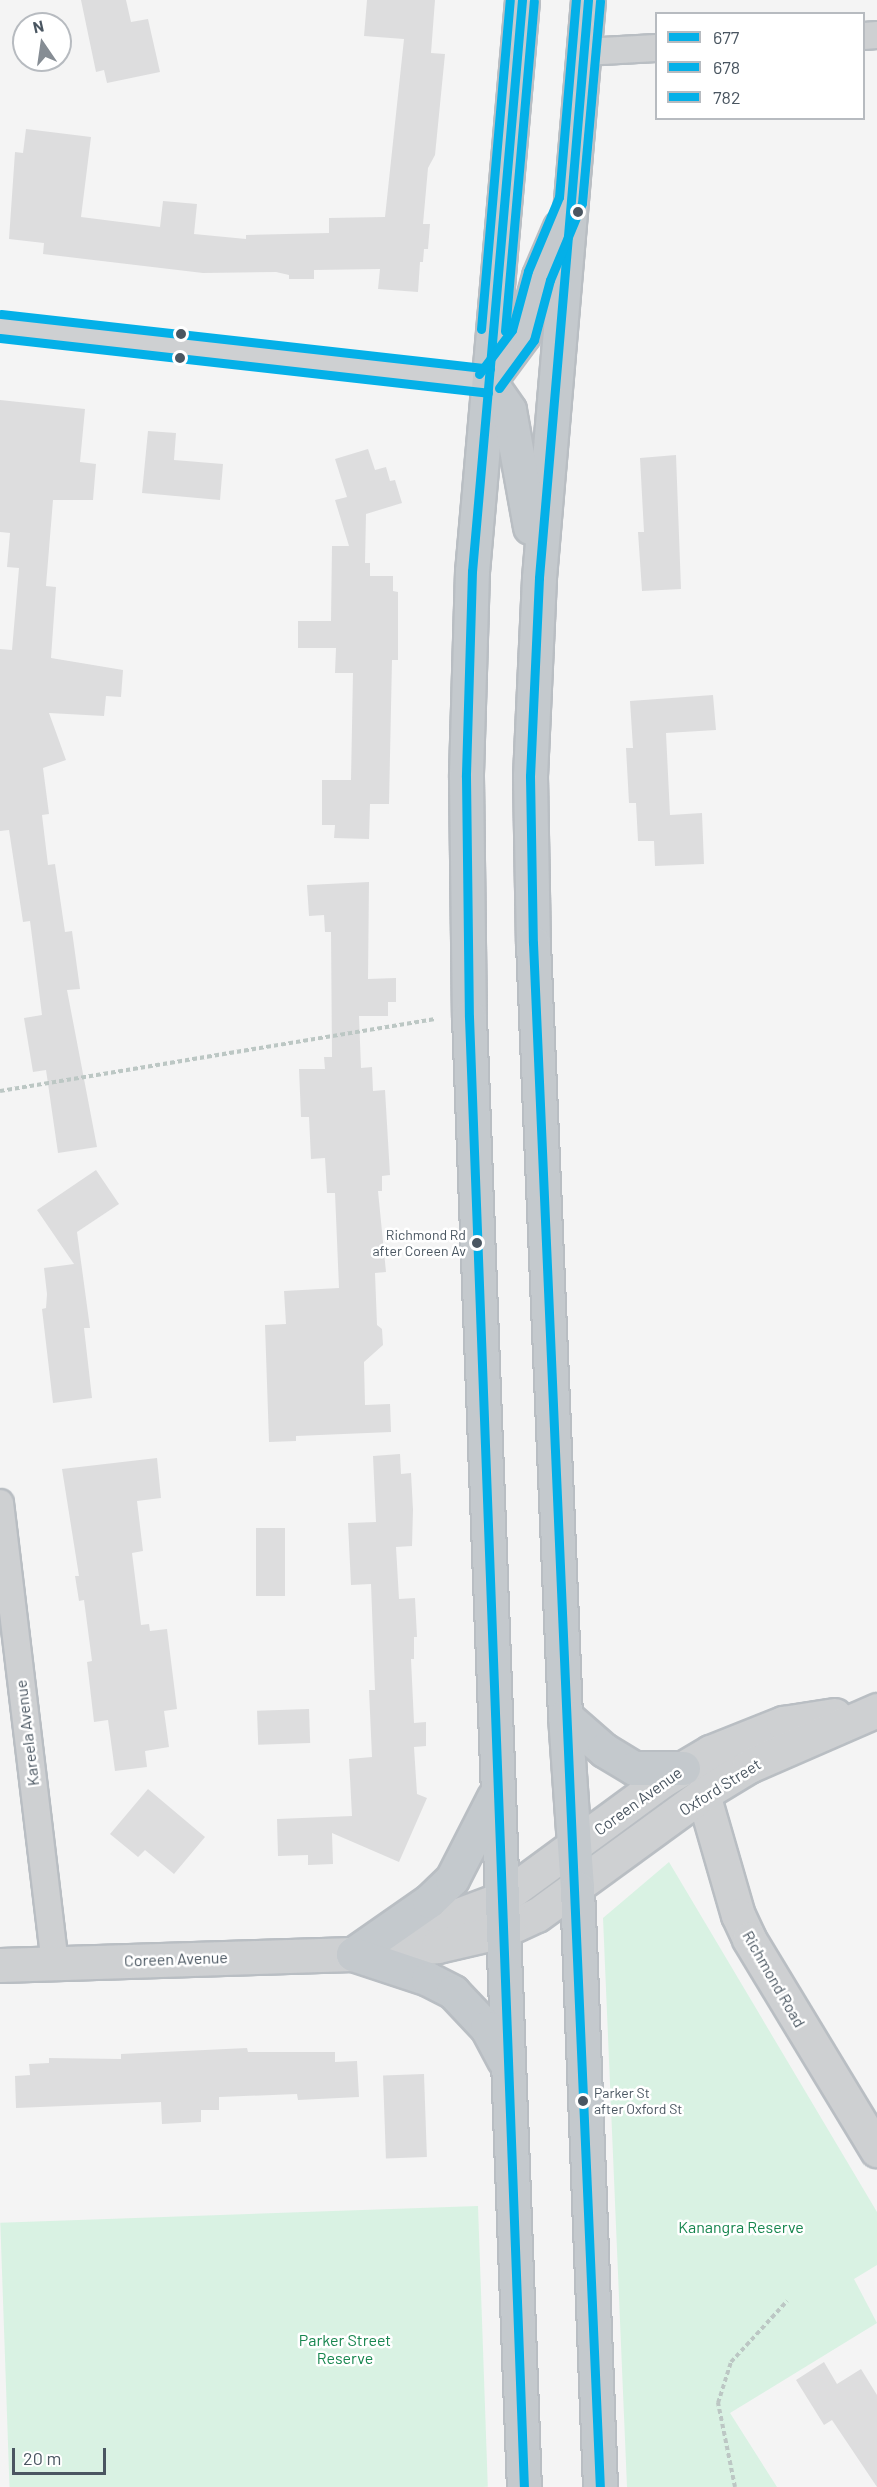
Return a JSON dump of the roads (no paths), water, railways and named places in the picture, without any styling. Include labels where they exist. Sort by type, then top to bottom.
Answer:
[{"type":"highway","points":[[522,0],[472,571],[466,777],[469,1017],[501,1915],[525,2487]]},
{"type":"highway","points":[[588,0],[539,578],[530,776],[533,931],[565,1716],[577,1888],[600,2487]]},
{"type":"highway","points":[[489,381],[523,335],[538,276],[571,200]]},
{"type":"highway","points":[[489,381],[509,410],[539,578]]},
{"type":"highway","points":[[565,1716],[604,1750],[634,1768],[683,1768]]},
{"type":"highway","points":[[353,1954],[429,1901],[452,1879],[472,1847],[497,1792]]},
{"type":"highway","points":[[353,1954],[428,1979],[453,1992],[487,2028],[507,2070]]},
{"type":"street","points":[[584,52],[655,48]]},
{"type":"street","points":[[0,326],[489,381]]},
{"type":"street","name":"Kareela Avenue","points":[[0,1503],[55,1963]]},
{"type":"street","name":"Coreen Avenue","points":[[0,1965],[353,1954],[438,1946],[501,1915],[573,1848],[683,1768],[748,1734],[783,1723],[873,1710]]},
{"type":"street","name":"Oxford Street","points":[[577,1888],[703,1794],[750,1766],[873,1710]]},
{"type":"street","name":"Richmond Road","points":[[703,1794],[738,1916],[749,1939],[877,2150]]},
{"type":"street","name":"Coreen Avenue","points":[[501,1915],[537,1915],[577,1888]]},
{"type":"place","name":"Richmond Rd after Coreen Av","points":[[477,1243]]},
{"type":"place","name":"Parker St after Oxford St","points":[[583,2101]]},
{"type":"park label","name":"Kanangra Reserve","points":[[741,2227]]},
{"type":"park label","name":"Parker Street Reserve","points":[[345,2349]]}]
